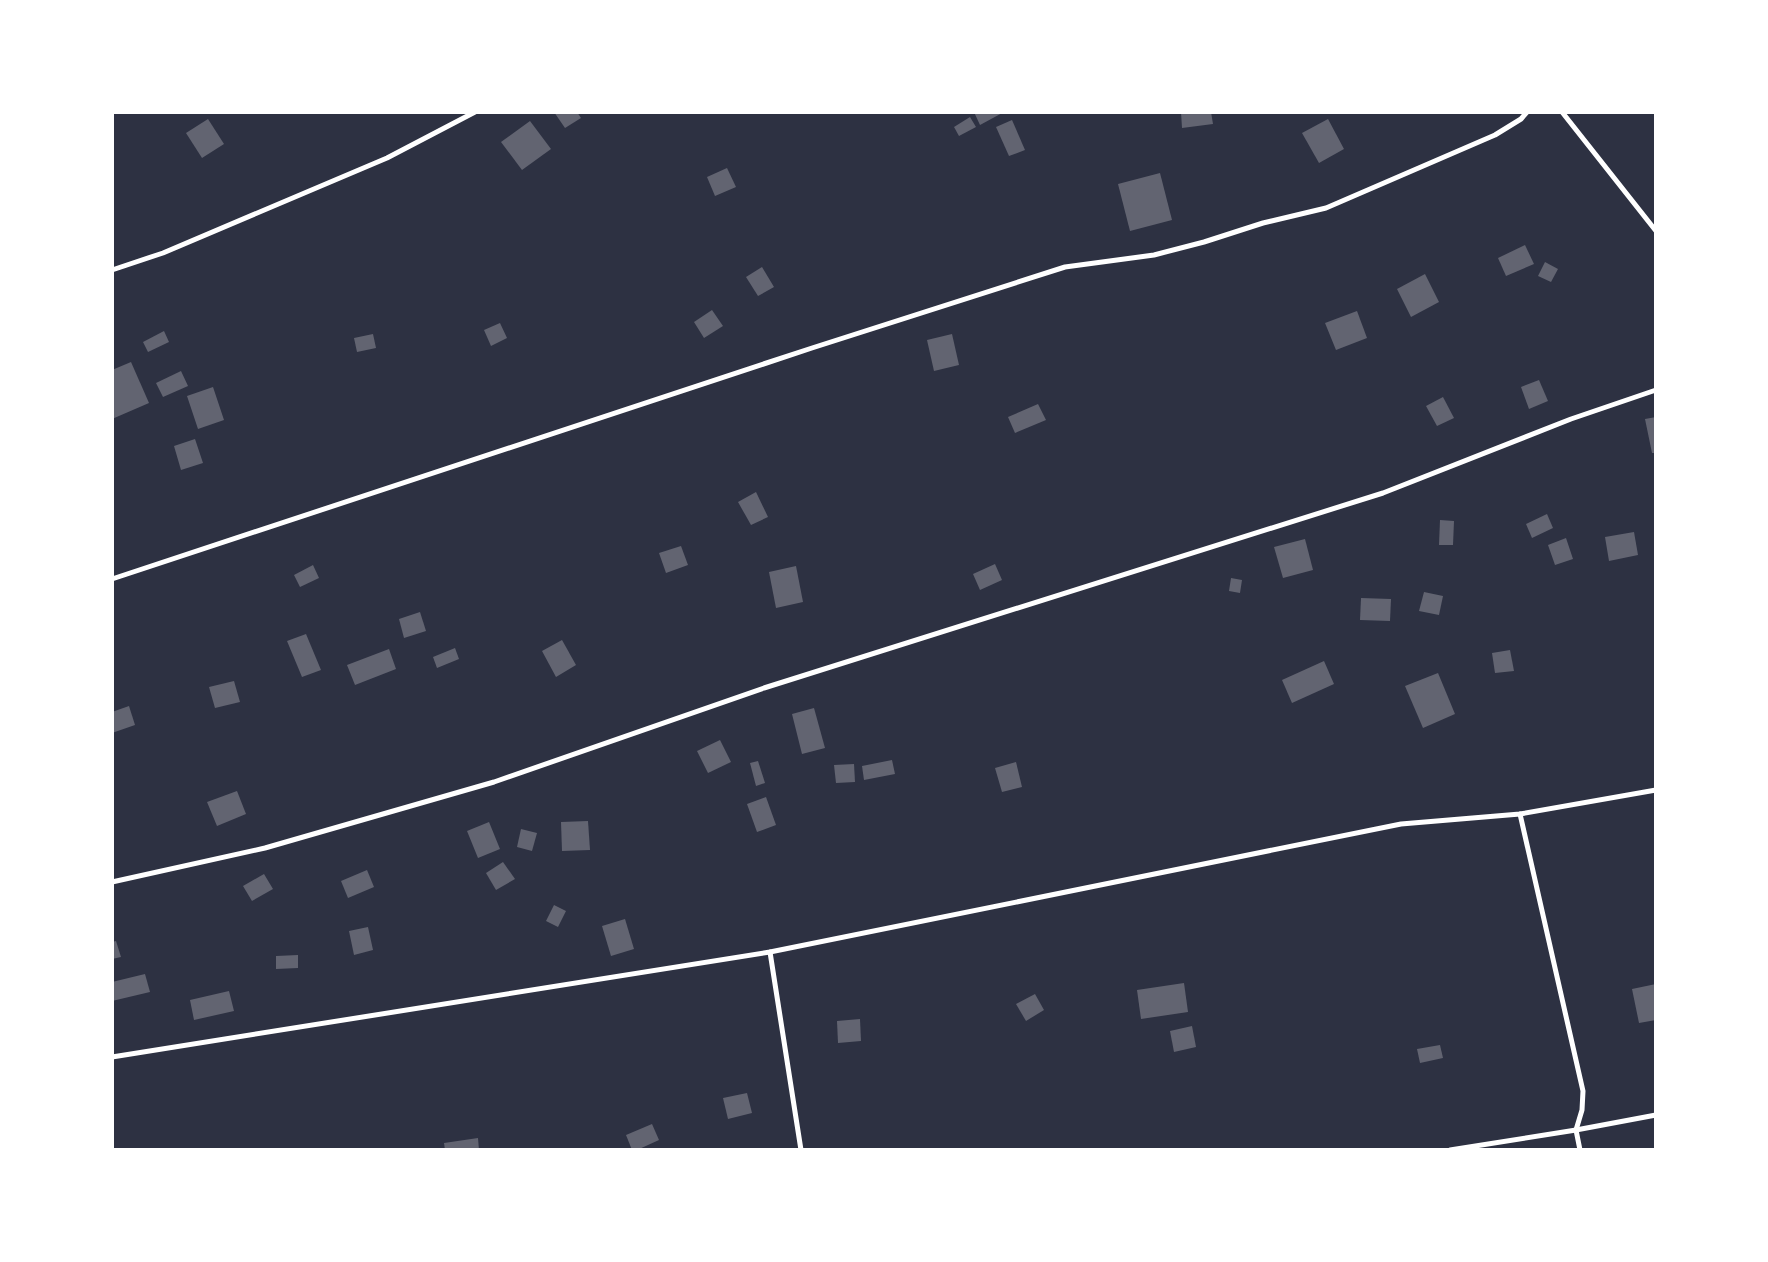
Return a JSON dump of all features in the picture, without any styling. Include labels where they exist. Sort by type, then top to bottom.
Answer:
[{"type":"street","points":[[112,270],[163,253],[387,158],[475,112]]},
{"type":"street","points":[[112,578],[812,348],[1065,268],[1154,254],[1204,242],[1263,223],[1326,208],[1495,135],[1521,119],[1527,112]]},
{"type":"street","points":[[1562,112],[1656,232]]},
{"type":"street","points":[[112,882],[265,848],[494,782],[764,688],[1384,492],[1571,419],[1656,390]]},
{"type":"street","points":[[112,1057],[770,952],[1402,824],[1520,814],[1656,790]]},
{"type":"street","points":[[1520,814],[1583,1090],[1582,1110],[1576,1130],[1580,1150]]},
{"type":"street","points":[[770,952],[801,1150]]},
{"type":"street","points":[[1450,1150],[1656,1115]]},
{"type":"building","points":[[554,112],[577,112],[581,118],[565,128]]},
{"type":"building","points":[[974,112],[1004,112],[980,125]]},
{"type":"building","points":[[1181,112],[1211,112],[1213,124],[1182,128]]},
{"type":"building","points":[[970,117],[976,127],[959,136],[954,127]]},
{"type":"building","points":[[208,119],[224,144],[202,158],[186,133]]},
{"type":"building","points":[[1328,119],[1344,149],[1319,163],[1302,133]]},
{"type":"building","points":[[1012,120],[1025,150],[1009,156],[996,127]]},
{"type":"building","points":[[530,121],[551,149],[522,170],[501,142]]},
{"type":"building","points":[[727,168],[736,187],[715,196],[707,177]]},
{"type":"building","points":[[1160,173],[1172,220],[1130,231],[1118,184]]},
{"type":"building","points":[[1525,245],[1534,264],[1506,276],[1498,258]]},
{"type":"building","points":[[1545,262],[1558,269],[1551,282],[1538,276]]},
{"type":"building","points":[[762,267],[774,287],[758,296],[746,277]]},
{"type":"building","points":[[1425,274],[1439,302],[1411,317],[1397,289]]},
{"type":"building","points":[[712,310],[723,326],[704,338],[694,322]]},
{"type":"building","points":[[1357,311],[1367,338],[1336,350],[1325,323]]},
{"type":"building","points":[[500,323],[507,338],[491,346],[484,330]]},
{"type":"building","points":[[164,331],[169,342],[148,352],[143,342]]},
{"type":"building","points":[[373,334],[376,348],[357,352],[354,338]]},
{"type":"building","points":[[952,334],[959,365],[934,371],[927,340]]},
{"type":"building","points":[[131,362],[149,403],[112,419],[112,370]]},
{"type":"building","points":[[181,371],[188,386],[163,397],[156,383]]},
{"type":"building","points":[[1539,380],[1548,401],[1529,409],[1521,387]]},
{"type":"building","points":[[213,387],[224,420],[198,429],[187,396]]},
{"type":"building","points":[[1443,397],[1454,418],[1437,426],[1426,406]]},
{"type":"building","points":[[1038,404],[1046,420],[1015,433],[1008,417]]},
{"type":"building","points":[[1656,417],[1656,453],[1652,453],[1645,419]]},
{"type":"building","points":[[195,439],[203,463],[181,470],[174,446]]},
{"type":"building","points":[[756,492],[768,517],[751,525],[738,502]]},
{"type":"building","points":[[1547,514],[1553,528],[1532,538],[1526,524]]},
{"type":"building","points":[[1440,520],[1454,521],[1453,545],[1439,545]]},
{"type":"building","points":[[1634,532],[1638,555],[1609,561],[1605,537]]},
{"type":"building","points":[[1566,538],[1573,559],[1555,565],[1548,545]]},
{"type":"building","points":[[1305,539],[1313,570],[1283,578],[1274,547]]},
{"type":"building","points":[[681,546],[688,565],[666,573],[659,553]]},
{"type":"building","points":[[995,564],[1002,580],[980,590],[973,574]]},
{"type":"building","points":[[313,565],[319,578],[300,587],[294,575]]},
{"type":"building","points":[[796,566],[803,602],[776,608],[769,572]]},
{"type":"building","points":[[1231,578],[1242,580],[1240,593],[1229,591]]},
{"type":"building","points":[[1424,592],[1443,596],[1439,615],[1419,611]]},
{"type":"building","points":[[1361,598],[1391,599],[1390,621],[1360,620]]},
{"type":"building","points":[[420,612],[426,631],[404,638],[399,619]]},
{"type":"building","points":[[306,634],[321,670],[302,677],[287,641]]},
{"type":"building","points":[[562,640],[576,665],[556,677],[542,651]]},
{"type":"building","points":[[455,648],[459,659],[437,668],[433,657]]},
{"type":"building","points":[[389,649],[396,669],[355,685],[347,665]]},
{"type":"building","points":[[1510,650],[1514,671],[1495,673],[1492,653]]},
{"type":"building","points":[[1324,661],[1334,684],[1292,703],[1282,680]]},
{"type":"building","points":[[1438,673],[1455,714],[1423,728],[1405,686]]},
{"type":"building","points":[[234,681],[240,702],[215,708],[209,687]]},
{"type":"building","points":[[129,706],[135,725],[112,733],[112,712]]},
{"type":"building","points":[[814,708],[825,748],[802,754],[792,714]]},
{"type":"building","points":[[720,740],[731,762],[708,773],[697,751]]},
{"type":"building","points":[[892,760],[895,774],[864,780],[862,766]]},
{"type":"building","points":[[758,761],[765,783],[756,786],[750,763]]},
{"type":"building","points":[[1016,762],[1022,787],[1002,792],[995,768]]},
{"type":"building","points":[[854,764],[855,782],[836,783],[834,765]]},
{"type":"building","points":[[237,791],[246,814],[217,826],[207,802]]},
{"type":"building","points":[[766,797],[776,825],[757,832],[747,804]]},
{"type":"building","points":[[588,821],[590,850],[562,851],[561,822]]},
{"type":"building","points":[[489,822],[500,849],[478,858],[467,831]]},
{"type":"building","points":[[521,829],[537,833],[532,851],[517,847]]},
{"type":"building","points":[[503,862],[515,879],[496,890],[486,873]]},
{"type":"building","points":[[367,870],[374,887],[348,898],[341,881]]},
{"type":"building","points":[[264,874],[273,889],[252,901],[243,886]]},
{"type":"building","points":[[554,905],[566,911],[558,927],[546,921]]},
{"type":"building","points":[[625,919],[634,949],[611,956],[602,926]]},
{"type":"building","points":[[368,927],[373,950],[354,955],[349,931]]},
{"type":"building","points":[[116,941],[121,957],[112,959],[112,942]]},
{"type":"building","points":[[298,955],[298,968],[276,969],[276,956]]},
{"type":"building","points":[[145,974],[150,992],[112,1001],[112,982]]},
{"type":"building","points":[[1184,983],[1188,1012],[1141,1019],[1137,990]]},
{"type":"building","points":[[1656,984],[1656,1020],[1639,1023],[1632,989]]},
{"type":"building","points":[[229,991],[234,1011],[194,1020],[190,1000]]},
{"type":"building","points":[[1035,994],[1044,1010],[1026,1021],[1016,1004]]},
{"type":"building","points":[[860,1019],[861,1041],[838,1043],[837,1021]]},
{"type":"building","points":[[1192,1026],[1196,1047],[1174,1052],[1170,1031]]},
{"type":"building","points":[[1440,1045],[1443,1058],[1420,1063],[1417,1049]]},
{"type":"building","points":[[747,1093],[752,1113],[728,1119],[723,1098]]},
{"type":"building","points":[[652,1124],[659,1140],[637,1150],[632,1150],[626,1135]]},
{"type":"building","points":[[478,1138],[479,1150],[445,1150],[444,1143]]}]
